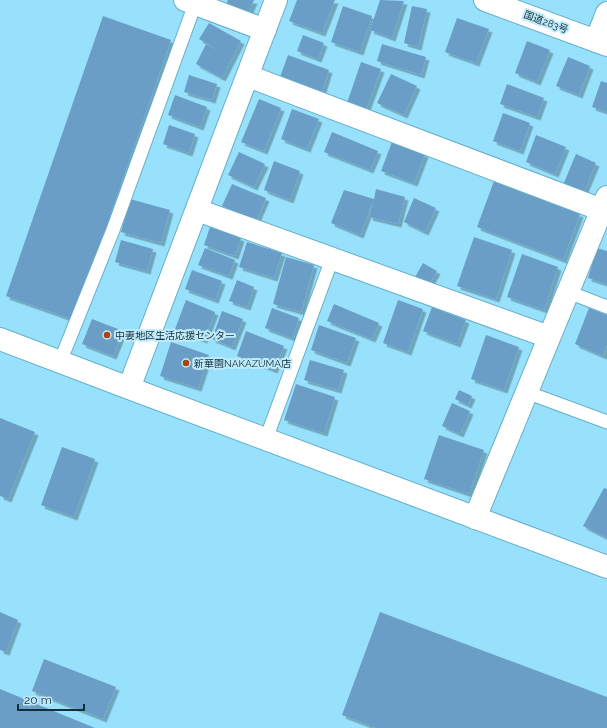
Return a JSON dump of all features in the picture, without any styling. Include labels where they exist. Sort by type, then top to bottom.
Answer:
[{"type":"main road","points":[[129,388],[276,0]]},
{"type":"main road","points":[[190,2],[265,30]]},
{"type":"main road","name":"国道283号","points":[[496,2],[602,43]]},
{"type":"main road","points":[[602,43],[607,13]]},
{"type":"main road","points":[[248,76],[603,211],[526,392],[475,518]]},
{"type":"main road","points":[[197,210],[549,337]]},
{"type":"main road","points":[[0,339],[607,567]]},
{"type":"lane","points":[[60,362],[113,230],[190,2]]},
{"type":"lane","points":[[266,440],[332,259]]},
{"type":"lane","points":[[568,292],[607,307]]},
{"type":"lane","points":[[526,392],[607,422]]},
{"type":"building","points":[[228,0],[254,0],[248,14],[226,4]]},
{"type":"building","points":[[297,0],[335,0],[322,33],[289,21]]},
{"type":"building","points":[[380,0],[404,1],[392,38],[370,30]]},
{"type":"building","points":[[343,6],[372,16],[360,52],[331,42]]},
{"type":"building","points":[[412,6],[427,9],[418,47],[404,43]]},
{"type":"building","points":[[103,16],[171,40],[74,320],[6,296]]},
{"type":"building","points":[[457,18],[489,29],[476,63],[445,52]]},
{"type":"building","points":[[209,23],[241,41],[222,78],[196,64],[206,44],[221,52],[199,39]]},
{"type":"building","points":[[303,35],[324,43],[318,59],[297,51]]},
{"type":"building","points":[[527,41],[550,50],[537,82],[515,73]]},
{"type":"building","points":[[382,44],[426,57],[421,75],[377,61]]},
{"type":"building","points":[[288,55],[329,70],[322,92],[280,77]]},
{"type":"building","points":[[568,57],[590,66],[579,95],[556,86]]},
{"type":"building","points":[[361,62],[381,69],[365,113],[346,106]]},
{"type":"building","points":[[391,74],[417,86],[404,115],[377,103]]},
{"type":"building","points":[[189,75],[217,84],[212,100],[184,92]]},
{"type":"building","points":[[601,81],[607,83],[607,112],[592,107]]},
{"type":"building","points":[[507,84],[544,98],[537,117],[500,104]]},
{"type":"building","points":[[175,95],[207,107],[200,127],[168,115]]},
{"type":"building","points":[[259,99],[281,108],[264,151],[241,142]]},
{"type":"building","points":[[292,109],[319,119],[307,149],[281,139]]},
{"type":"building","points":[[503,113],[530,123],[520,151],[493,141]]},
{"type":"building","points":[[169,125],[195,134],[189,153],[163,144]]},
{"type":"building","points":[[332,132],[378,151],[370,170],[324,152]]},
{"type":"building","points":[[536,135],[566,147],[555,174],[526,162]]},
{"type":"building","points":[[392,142],[425,154],[414,183],[381,171]]},
{"type":"building","points":[[239,152],[265,164],[254,187],[228,175]]},
{"type":"building","points":[[576,154],[596,163],[583,194],[563,185]]},
{"type":"building","points":[[274,161],[300,171],[290,200],[264,190]]},
{"type":"building","points":[[494,181],[580,214],[563,260],[477,227]]},
{"type":"building","points":[[232,184],[266,198],[256,221],[222,206]]},
{"type":"building","points":[[376,189],[405,197],[398,224],[369,217],[373,201],[360,235],[331,223],[344,190],[374,199]]},
{"type":"building","points":[[414,198],[436,208],[425,232],[404,222]]},
{"type":"building","points":[[130,199],[170,210],[161,243],[121,232]]},
{"type":"building","points":[[210,227],[241,238],[235,256],[204,245]]},
{"type":"building","points":[[474,237],[512,250],[496,299],[457,286]]},
{"type":"building","points":[[121,240],[153,249],[147,271],[115,262]]},
{"type":"building","points":[[247,242],[282,253],[274,278],[239,267]]},
{"type":"building","points":[[205,248],[235,260],[229,276],[198,265]]},
{"type":"building","points":[[597,248],[607,251],[607,284],[588,278]]},
{"type":"building","points":[[522,254],[558,267],[544,310],[507,297]]},
{"type":"building","points":[[286,257],[314,265],[301,312],[273,304]]},
{"type":"building","points":[[423,263],[437,271],[429,285],[415,277]]},
{"type":"building","points":[[192,270],[222,281],[215,300],[185,289]]},
{"type":"building","points":[[237,280],[254,287],[247,307],[229,301]]},
{"type":"building","points":[[186,300],[215,312],[204,340],[175,329]]},
{"type":"building","points":[[398,300],[423,309],[408,352],[383,343]]},
{"type":"building","points":[[334,304],[379,323],[372,339],[327,321]]},
{"type":"building","points":[[432,307],[466,320],[457,344],[423,331]]},
{"type":"building","points":[[272,308],[299,318],[292,338],[265,328]]},
{"type":"building","points":[[589,308],[607,315],[607,345],[603,356],[575,344]]},
{"type":"building","points":[[222,311],[243,319],[232,347],[212,339]]},
{"type":"building","points":[[92,319],[123,331],[113,356],[82,344]]},
{"type":"building","points":[[319,325],[356,338],[347,363],[311,350]]},
{"type":"building","points":[[246,331],[284,346],[274,370],[237,356]]},
{"type":"building","points":[[486,335],[519,347],[504,390],[471,379]]},
{"type":"building","points":[[171,342],[209,355],[198,388],[160,376]]},
{"type":"building","points":[[310,360],[344,370],[338,390],[304,380]]},
{"type":"building","points":[[296,384],[335,397],[324,433],[284,420]]},
{"type":"building","points":[[459,390],[472,396],[468,405],[455,399]]},
{"type":"building","points":[[452,403],[470,411],[460,434],[442,426]]},
{"type":"building","points":[[0,418],[35,432],[8,499],[0,496]]},
{"type":"building","points":[[439,435],[484,450],[469,494],[424,479]]},
{"type":"building","points":[[62,447],[95,459],[74,517],[41,505]]},
{"type":"building","points":[[604,488],[607,489],[607,538],[583,526]]},
{"type":"building","points":[[0,612],[18,620],[6,652],[0,650]]},
{"type":"building","points":[[380,612],[607,697],[607,728],[376,728],[342,715]]},
{"type":"building","points":[[44,659],[116,687],[103,719],[32,691]]},
{"type":"building","points":[[0,689],[95,728],[0,728]]},
{"type":"place","name":"中妻地区生活応援センター","points":[[107,335]]},
{"type":"place","name":"新華園NAKAZUMA店","points":[[186,363]]}]
